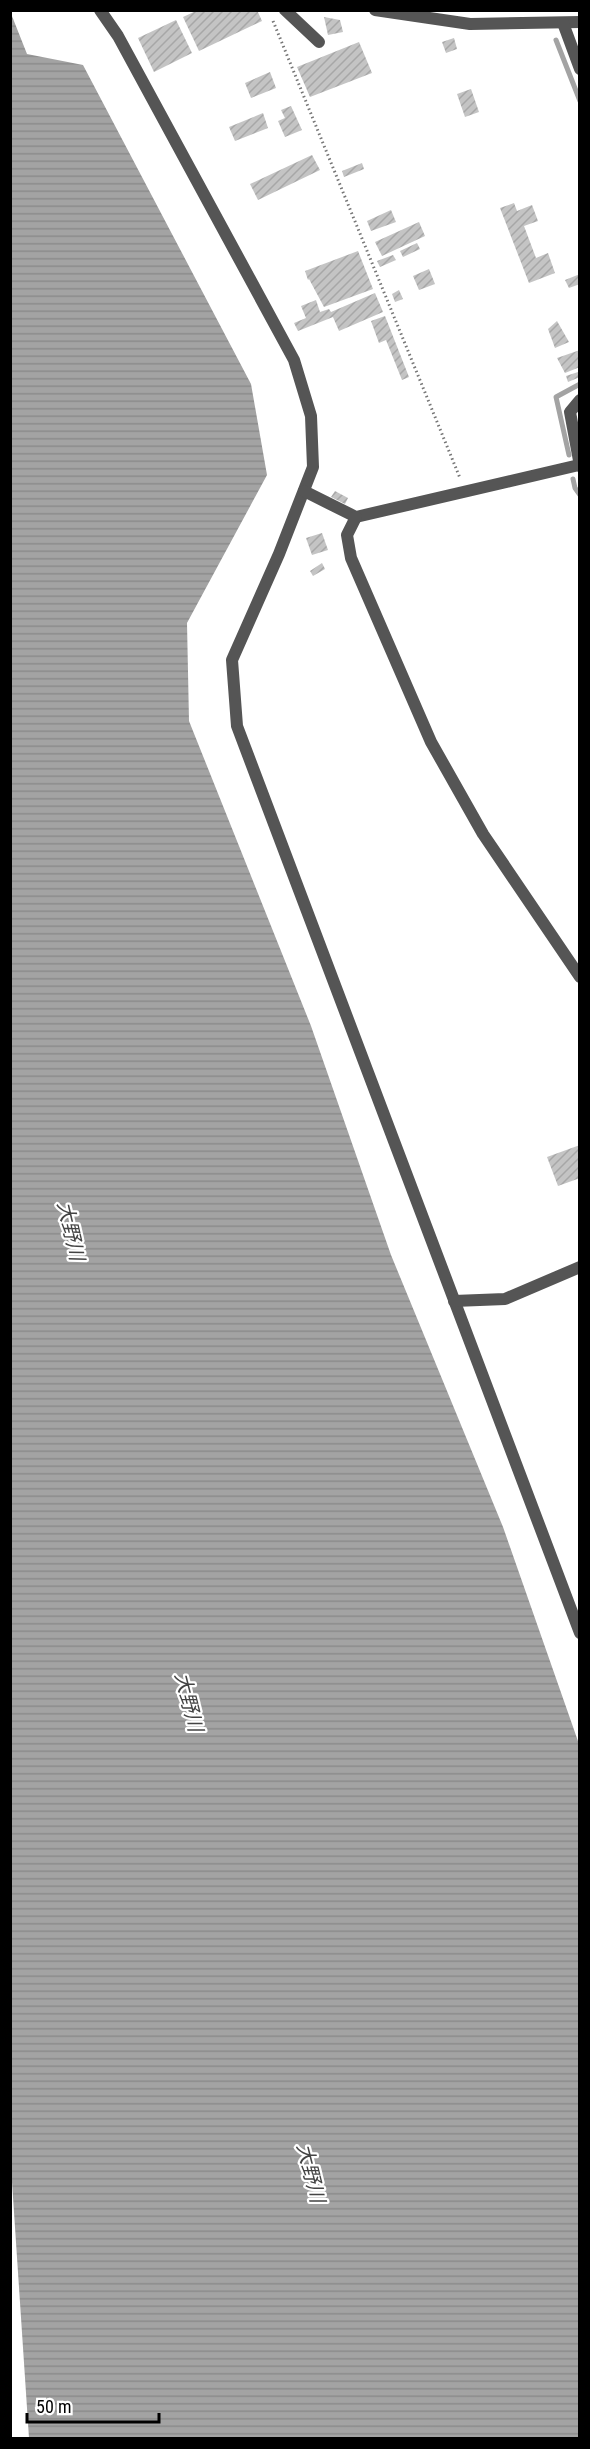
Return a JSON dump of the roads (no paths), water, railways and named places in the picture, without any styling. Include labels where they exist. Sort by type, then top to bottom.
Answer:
[{"type":"street","points":[[100,10],[118,36],[294,360],[311,416],[313,466],[232,660],[237,726],[579,1633]]},
{"type":"street","points":[[285,10],[318,42]]},
{"type":"street","points":[[375,10],[470,24],[579,22]]},
{"type":"street","points":[[563,23],[579,69]]},
{"type":"street","points":[[304,491],[356,517],[579,466],[570,412],[579,400]]},
{"type":"street","points":[[356,517],[347,535],[351,558],[431,742],[478,825],[579,977]]},
{"type":"street","points":[[454,1301],[505,1299],[579,1267]]},
{"type":"water","name":"大野川","points":[[10,11],[27,54],[83,65],[251,384],[267,475],[187,623],[189,721],[311,1026],[391,1255],[503,1527],[579,1744],[579,2438],[29,2438],[10,2152]]},
{"type":"waterway","points":[[556,40],[580,101]]},
{"type":"waterway","points":[[569,455],[556,397],[580,384]]},
{"type":"waterway","points":[[573,479],[580,495]]}]
